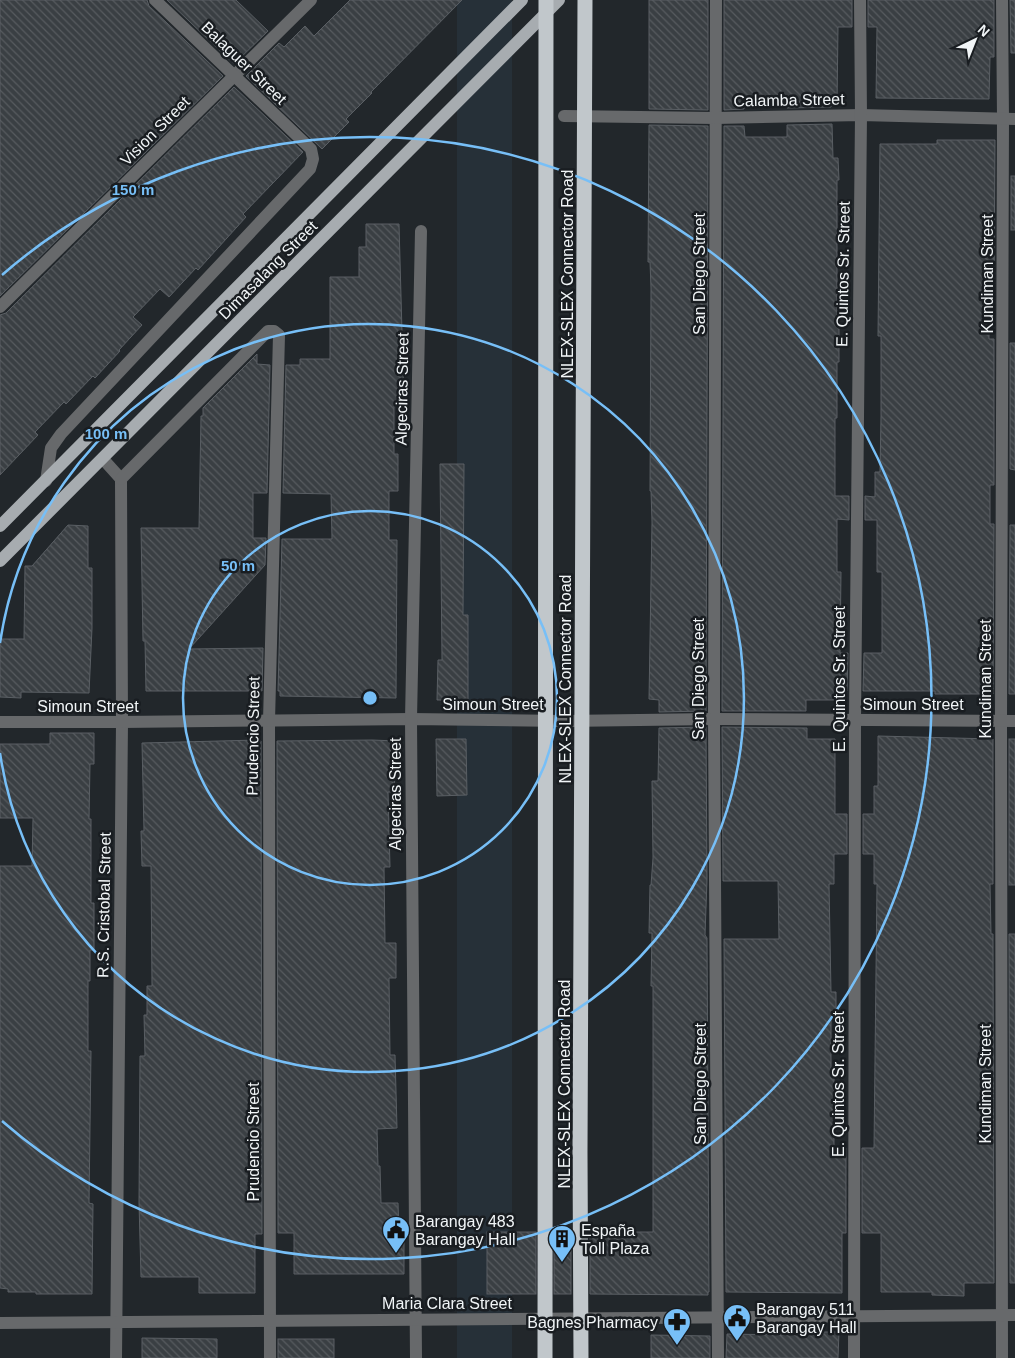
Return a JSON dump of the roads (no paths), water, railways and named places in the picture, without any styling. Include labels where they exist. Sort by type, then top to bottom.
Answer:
[{"type":"highway","name":"NLEX-SLEX Connector Road","points":[[545,1358],[546,0]]},
{"type":"highway","name":"NLEX-SLEX Connector Road","points":[[582,1358],[580,1152],[585,0]]},
{"type":"main road","name":"Dimasalang Street","points":[[0,526],[522,0]]},
{"type":"main road","name":"Dimasalang Street","points":[[0,561],[559,0]]},
{"type":"street","name":"Balaguer Street","points":[[46,481],[51,448],[61,434],[310,170],[313,159],[311,149],[156,0]]},
{"type":"street","name":"Vision Street","points":[[0,307],[311,0]]},
{"type":"street","name":"San Diego Street","points":[[716,0],[714,719],[718,1358]]},
{"type":"street","name":"E. Quintos Sr. Street","points":[[854,1358],[855,720],[861,115],[860,0]]},
{"type":"street","name":"Kundiman Street","points":[[1002,0],[1009,119],[1002,721],[1002,1358]]},
{"type":"street","name":"Calamba Street","points":[[564,116],[715,118],[861,115],[1009,119]]},
{"type":"street","name":"Algeciras Street","points":[[416,1358],[411,719],[421,231]]},
{"type":"street","name":"Prudencio Street","points":[[121,479],[268,331],[274,331],[279,335],[268,721],[270,1358]]},
{"type":"street","points":[[103,459],[121,479]]},
{"type":"street","name":"R.S. Cristobal Street","points":[[116,1358],[122,722],[121,479]]},
{"type":"street","name":"Simoun Street","points":[[0,722],[411,719],[1015,721]]},
{"type":"street","name":"Maria Clara Street","points":[[0,1323],[1015,1315]]},
{"type":"place","name":"Barangay 483 Barangay Hall","points":[[396,1254]]},
{"type":"place","name":"España Toll Plaza","points":[[562,1263]]},
{"type":"place","name":"Barangay 511 Barangay Hall","points":[[737,1342]]},
{"type":"place","name":"Bagnes Pharmacy","points":[[677,1346]]}]
